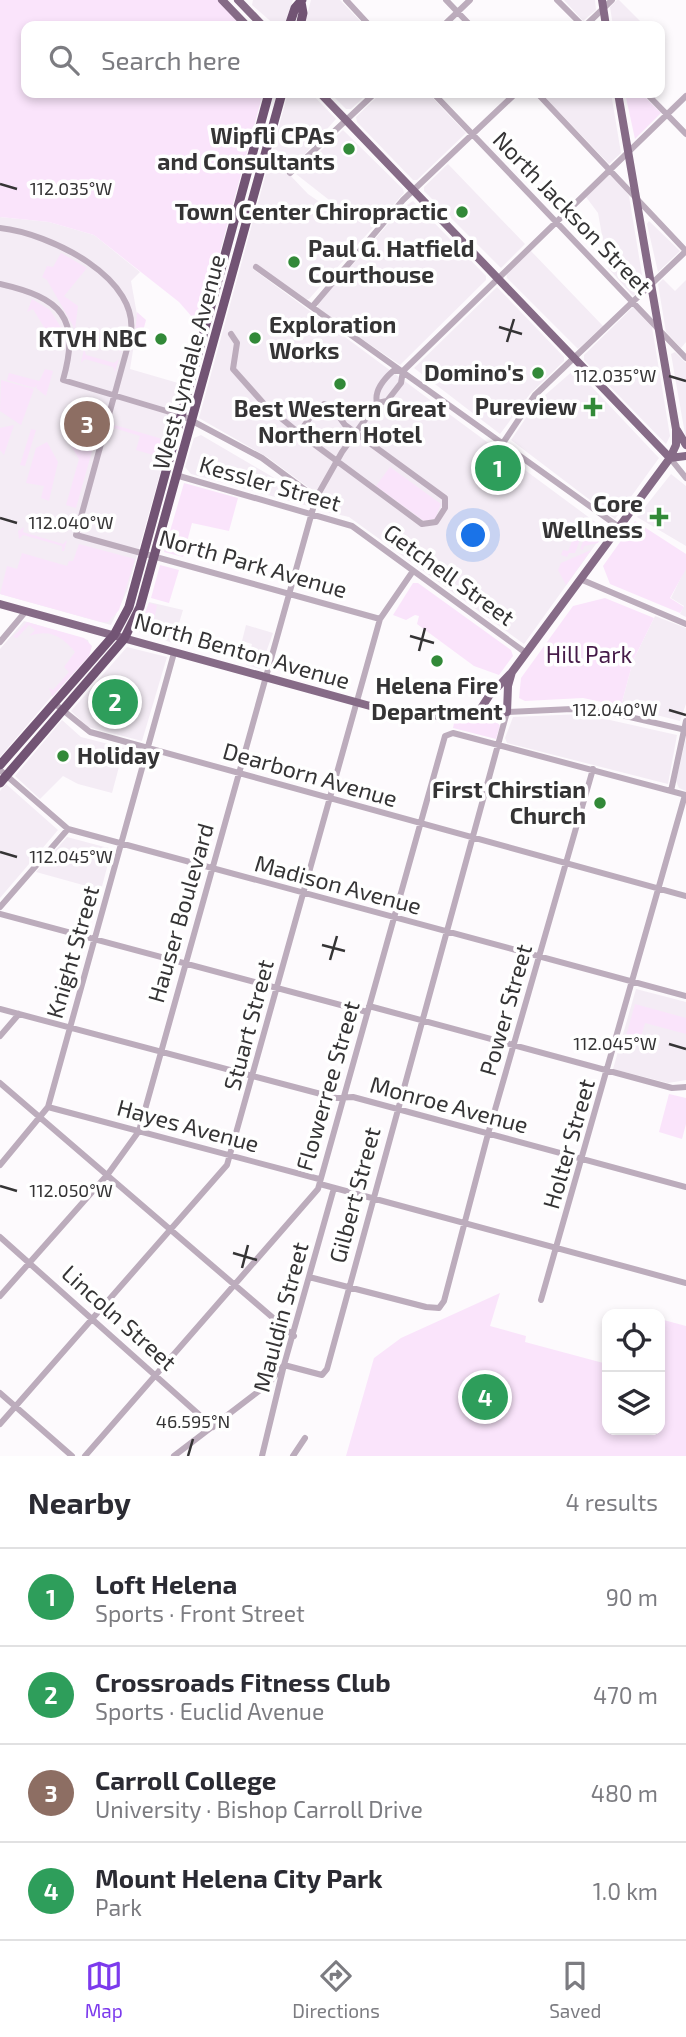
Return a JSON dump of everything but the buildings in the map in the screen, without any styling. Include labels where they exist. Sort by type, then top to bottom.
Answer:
[{"type":"highway","points":[[291,21],[295,8],[301,1]]},
{"type":"highway","points":[[301,1],[301,21]]},
{"type":"highway","name":"West Lyndale Avenue","points":[[2,774],[54,704],[114,635],[129,607],[268,98]]},
{"type":"highway","name":"West Lyndale Avenue","points":[[2,774],[62,711],[124,639],[140,607],[194,422],[281,98]]},
{"type":"main road","points":[[222,0],[242,21]]},
{"type":"main road","points":[[242,1],[259,21]]},
{"type":"main road","points":[[325,98],[670,458]]},
{"type":"main road","points":[[476,716],[512,672],[670,458],[676,445],[676,429],[660,331],[619,98]]},
{"type":"main road","points":[[676,429],[686,445]]},
{"type":"main road","points":[[670,458],[686,456]]},
{"type":"main road","name":"North Benton Avenue","points":[[0,604],[419,719],[476,716]]},
{"type":"main road","points":[[476,716],[507,712],[508,686],[512,672]]},
{"type":"street","points":[[346,0],[365,21]]},
{"type":"street","points":[[446,0],[466,21]]},
{"type":"street","points":[[448,21],[470,0]]},
{"type":"street","points":[[557,0],[579,21]]},
{"type":"street","points":[[588,21],[603,4],[612,0]]},
{"type":"street","points":[[234,12],[242,1]]},
{"type":"street","points":[[403,371],[393,371],[387,376],[376,393],[377,403],[387,401],[401,383],[403,371],[686,96]]},
{"type":"street","points":[[290,173],[370,98]]},
{"type":"street","name":"North Jackson Street","points":[[438,98],[686,358]]},
{"type":"street","points":[[312,307],[413,190],[511,98]]},
{"type":"street","points":[[503,443],[536,395],[686,251],[542,98]]},
{"type":"street","points":[[651,98],[686,134]]},
{"type":"street","points":[[0,228],[62,249],[99,271],[122,291],[130,308],[132,332],[114,396]]},
{"type":"street","points":[[256,267],[619,527]]},
{"type":"street","points":[[0,284],[44,298],[65,320],[71,346],[62,380],[183,416],[262,457],[316,498]]},
{"type":"street","points":[[231,334],[237,343],[233,369],[265,405],[299,433],[422,524],[436,522],[445,509],[445,498],[339,419],[328,404],[314,412],[299,433]]},
{"type":"street","name":"North Park Avenue","points":[[114,396],[76,535],[380,620]]},
{"type":"street","name":"Hauser Boulevard","points":[[0,1296],[108,1174],[139,1132],[316,498],[337,460],[377,403]]},
{"type":"street","points":[[670,458],[686,478]]},
{"type":"street","name":"Kessler Street","points":[[179,476],[352,526]]},
{"type":"street","name":"Getchell Street","points":[[352,526],[526,653]]},
{"type":"street","name":"Stuart Street","points":[[0,1424],[227,1165],[380,620],[413,571]]},
{"type":"street","points":[[580,579],[686,624]]},
{"type":"street","points":[[0,642],[26,611]]},
{"type":"street","name":"Knight Street","points":[[0,1165],[48,1107],[174,653]]},
{"type":"street","name":"Dearborn Avenue","points":[[54,704],[90,732],[686,896]]},
{"type":"street","points":[[685,730],[594,710],[507,712],[499,744],[686,795]]},
{"type":"street","points":[[671,791],[686,721]]},
{"type":"street","name":"Flowerree Street","points":[[85,1456],[235,1283],[319,1181],[447,734],[499,744]]},
{"type":"street","name":"Gilbert Street","points":[[284,1365],[316,1374],[324,1373],[499,744]]},
{"type":"street","name":"Power Street","points":[[347,1288],[433,1308],[439,1308],[444,1301],[488,1134],[593,769]]},
{"type":"street","name":"Madison Avenue","points":[[2,774],[68,829],[686,996]]},
{"type":"street","name":"Holter Street","points":[[541,1300],[686,795]]},
{"type":"street","points":[[0,907],[68,829]]},
{"type":"street","points":[[0,914],[277,988],[422,1021],[672,1088],[686,1087]]},
{"type":"street","name":"Monroe Avenue","points":[[0,1009],[253,1076],[343,1098],[353,1097],[686,1186]]},
{"type":"street","points":[[0,1036],[19,1014]]},
{"type":"street","points":[[0,1083],[294,1336]]},
{"type":"street","name":"Hayes Avenue","points":[[48,1107],[686,1283]]},
{"type":"street","name":"Mauldin Street","points":[[262,1456],[284,1365],[334,1188]]},
{"type":"street","name":"Lincoln Street","points":[[0,1237],[157,1374],[213,1427]]},
{"type":"street","points":[[309,1277],[347,1288]]},
{"type":"street","points":[[174,1456],[268,1384],[284,1365]]},
{"type":"street","points":[[0,1393],[72,1456]]},
{"type":"street","points":[[293,1456],[305,1438]]},
{"type":"shaded area","points":[[253,0],[293,0],[286,21],[270,21],[252,5]]},
{"type":"shaded area","points":[[311,0],[340,0],[360,21],[305,21]]},
{"type":"shaded area","points":[[564,0],[595,0],[596,10],[583,21]]},
{"type":"shaded area","points":[[619,0],[640,21],[612,21],[610,7]]},
{"type":"shaded area","points":[[287,98],[316,98],[336,119],[288,173],[308,194],[346,220],[347,214],[296,174],[343,130],[404,193],[309,299],[305,300],[256,264],[253,269],[606,530],[524,644],[349,517],[323,511],[312,490],[267,457],[199,418]]},
{"type":"shaded area","points":[[335,98],[363,98],[351,109],[346,109]]},
{"type":"shaded area","points":[[376,98],[433,98],[466,133],[417,180],[413,180],[357,122],[356,117]]},
{"type":"shaded area","points":[[546,98],[612,98],[621,153],[609,164]]},
{"type":"shaded area","points":[[448,164],[525,244],[501,268],[424,191],[424,187]]},
{"type":"shaded area","points":[[612,172],[629,196],[644,287],[633,296],[608,268],[598,213],[586,197]]},
{"type":"shaded area","points":[[413,201],[486,276],[486,280],[400,365],[318,309],[318,304],[402,208]]},
{"type":"shaded area","points":[[0,217],[49,222],[94,235],[140,272],[131,281],[138,320],[130,369],[185,385],[127,591],[111,625],[0,594]]},
{"type":"shaded area","points":[[649,221],[680,251],[658,272],[647,224]]},
{"type":"shaded area","points":[[530,250],[603,326],[578,349],[507,278],[506,273]]},
{"type":"shaded area","points":[[663,279],[675,291],[686,280],[686,342],[681,348],[666,332],[658,284]]},
{"type":"shaded area","points":[[497,287],[564,357],[564,361],[530,394],[500,434],[414,368]]},
{"type":"shaded area","points":[[633,307],[652,327],[670,436],[666,444],[584,360],[584,355]]},
{"type":"shaded area","points":[[675,352],[686,363],[686,440],[671,354]]},
{"type":"shaded area","points":[[575,369],[659,458],[615,519],[511,440],[536,403]]},
{"type":"shaded area","points":[[201,435],[305,496],[309,500],[308,506],[191,474],[185,467],[194,438]]},
{"type":"shaded area","points":[[671,474],[686,486],[686,546],[637,517]]},
{"type":"shaded area","points":[[686,567],[686,617],[680,614],[684,606],[671,598]]},
{"type":"shaded area","points":[[149,602],[183,610],[173,643],[139,632]]},
{"type":"shaded area","points":[[655,616],[686,628],[686,704],[680,721],[621,706],[633,661]]},
{"type":"shaded area","points":[[24,621],[88,640],[91,650],[0,757],[0,649]]},
{"type":"shaded area","points":[[246,625],[273,633],[260,669],[246,665],[252,644],[242,641]]},
{"type":"shaded area","points":[[127,647],[167,657],[142,741],[88,727],[71,711]]},
{"type":"shaded area","points":[[583,714],[677,735],[668,784],[507,743],[505,738],[513,717]]},
{"type":"shaded area","points":[[62,720],[81,737],[124,748],[112,793],[78,784],[63,776],[40,799],[15,776]]},
{"type":"shaded area","points":[[686,738],[686,791],[679,788],[676,781]]},
{"type":"shaded area","points":[[6,784],[58,830],[0,898],[0,791]]},
{"type":"shaded area","points":[[67,837],[112,849],[101,890],[36,872]]},
{"type":"shaded area","points":[[636,989],[686,1002],[686,1080],[668,1083],[613,1069]]},
{"type":"green space","points":[[0,0],[218,0],[237,21],[21,21],[21,98],[262,98],[200,326],[179,302],[94,235],[49,222],[0,217]]},
{"type":"green space","points":[[626,98],[646,98],[661,113],[635,139]]},
{"type":"green space","points":[[61,253],[87,268],[64,296],[78,306],[75,329],[47,280],[42,277],[47,266],[53,267]]},
{"type":"green space","points":[[32,299],[50,310],[62,329],[55,332],[45,329],[33,309],[27,312]]},
{"type":"green space","points":[[137,312],[146,320],[138,350],[134,349]]},
{"type":"green space","points":[[90,330],[98,333],[98,337],[119,344],[124,340],[120,353],[119,347],[88,339]]},
{"type":"green space","points":[[84,349],[86,355],[114,363],[119,359],[115,372],[113,367],[85,359],[81,363]]},
{"type":"green space","points":[[45,369],[53,371],[46,396],[36,388]]},
{"type":"green space","points":[[9,373],[40,382],[34,388],[7,380]]},
{"type":"green space","points":[[1,380],[34,389],[21,425],[0,411]]},
{"type":"green space","points":[[70,414],[100,423],[76,508],[66,505],[79,459],[68,441],[62,419]]},
{"type":"green space","points":[[14,425],[4,455],[0,450],[0,428]]},
{"type":"green space","points":[[115,425],[169,441],[164,458],[136,450],[140,436],[114,428]]},
{"type":"green space","points":[[31,429],[36,430],[25,466],[20,465]]},
{"type":"green space","points":[[47,442],[58,462],[49,501],[41,498],[44,486],[26,483],[36,448]]},
{"type":"green space","points":[[390,467],[441,504],[435,519],[424,521],[376,486]]},
{"type":"green space","points":[[184,483],[238,498],[229,531],[192,523],[183,557],[164,552]]},
{"type":"green space","points":[[591,521],[603,530],[598,543],[580,549]]},
{"type":"green space","points":[[635,521],[686,554],[686,569],[670,598],[684,607],[680,613],[610,584],[603,566]]},
{"type":"green space","points":[[548,524],[581,537],[575,553],[569,553],[567,557],[561,555],[563,550],[568,551],[573,539],[545,527]]},
{"type":"green space","points":[[24,527],[23,532],[63,544],[67,540],[64,551],[62,546],[23,535],[19,539],[18,531]]},
{"type":"green space","points":[[79,544],[135,559],[119,610],[108,622],[0,594],[7,566],[17,569],[22,553],[67,566],[69,561],[73,561]]},
{"type":"green space","points":[[591,550],[566,585],[558,570],[561,563]]},
{"type":"green space","points":[[160,565],[179,570],[169,603],[151,598]]},
{"type":"green space","points":[[413,583],[418,583],[511,650],[513,656],[499,675],[474,666],[417,624],[419,616],[415,615],[406,620],[393,615]]},
{"type":"green space","name":"Hill Park","points":[[605,598],[654,618],[633,661],[621,706],[583,698],[525,701],[519,698],[521,678],[573,606]]},
{"type":"green space","points":[[149,603],[157,605],[151,636],[139,628]]},
{"type":"green space","points":[[27,622],[84,638],[92,646],[89,656],[52,697],[49,688],[53,690],[69,672],[64,667],[75,652],[65,641],[54,635],[43,633],[29,636],[35,630],[29,625],[17,638],[13,637]]},
{"type":"green space","points":[[496,720],[500,726],[496,739],[453,728],[454,723]]},
{"type":"green space","points":[[635,1004],[686,1018],[686,1034],[645,1023],[639,1045],[626,1036]]},
{"type":"green space","points":[[669,1094],[686,1098],[686,1124],[682,1139],[659,1132]]},
{"type":"green space","points":[[500,1293],[490,1326],[526,1336],[525,1342],[602,1363],[602,1435],[665,1435],[665,1320],[686,1326],[686,1456],[346,1456],[374,1358],[401,1338]]},
{"type":"place","name":"Wipfli CPAs and Consultants","points":[[349,149]]},
{"type":"place","name":"Town Center Chiropractic","points":[[462,212]]},
{"type":"place","name":"Paul G. Hatfield Courthouse","points":[[294,262]]},
{"type":"place","name":"Exploration Works","points":[[255,338]]},
{"type":"place","name":"KTVH NBC","points":[[161,339]]},
{"type":"place","name":"Domino's","points":[[538,373]]},
{"type":"place","name":"Best Western Great Northern Hotel","points":[[340,384]]},
{"type":"place","name":"Pureview","points":[[593,407]]},
{"type":"place","name":"Carroll College","points":[[87,424]]},
{"type":"place","name":"Loft Helena","points":[[498,468]]},
{"type":"place","name":"Core Wellness","points":[[659,517]]},
{"type":"place","name":"Helena Fire Department","points":[[437,661]]},
{"type":"place","name":"Crossroads Fitness Club","points":[[115,702]]},
{"type":"place","name":"Holiday","points":[[63,756]]},
{"type":"place","name":"First Chirstian Church","points":[[600,803]]},
{"type":"place","name":"Mount Helena City Park","points":[[485,1397]]}]
